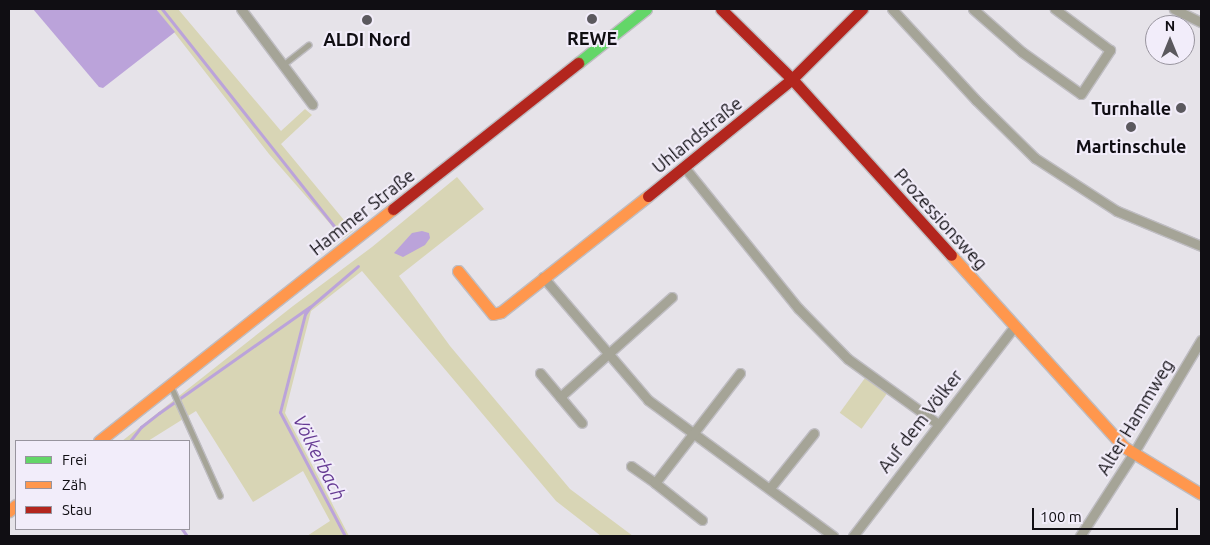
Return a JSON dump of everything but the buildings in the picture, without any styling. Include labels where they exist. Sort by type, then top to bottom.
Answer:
[{"type":"street","points":[[241,9],[284,64],[312,104]]},
{"type":"street","name":"Hammer Straße","points":[[110,437],[171,384],[646,9]]},
{"type":"street","name":"Prozessionsweg","points":[[721,9],[792,80],[1124,447],[1201,494]]},
{"type":"street","name":"Uhlandstraße","points":[[458,271],[493,314],[501,312],[543,277],[685,168],[792,80],[862,9]]},
{"type":"street","points":[[892,9],[976,100],[1035,158],[1117,211],[1201,246]]},
{"type":"street","points":[[973,9],[1022,52],[1081,94],[1110,50],[1055,9]]},
{"type":"street","points":[[1174,9],[1201,22]]},
{"type":"street","points":[[685,168],[798,308],[848,359],[938,424]]},
{"type":"street","points":[[543,277],[609,352],[648,400],[833,536]]},
{"type":"street","points":[[560,397],[672,297]]},
{"type":"street","name":"Auf dem Völker","points":[[853,536],[1015,326]]},
{"type":"street","name":"Alter Hammweg","points":[[1080,536],[1134,454],[1201,340]]},
{"type":"street","points":[[540,373],[582,423]]},
{"type":"street","points":[[655,483],[740,373]]},
{"type":"street","points":[[770,488],[814,433]]},
{"type":"street","points":[[631,466],[702,520]]},
{"type":"lane","points":[[284,64],[308,45]]},
{"type":"lane","points":[[171,384],[220,495]]},
{"type":"shaded area","points":[[33,9],[156,9],[175,32],[103,88],[99,87]]},
{"type":"shaded area","points":[[156,9],[178,9],[281,131],[305,109],[312,115],[281,144],[353,231],[331,247],[329,243],[339,234],[269,154]]},
{"type":"shaded area","points":[[457,177],[484,209],[399,276],[450,346],[570,489],[633,536],[601,536],[556,501],[362,271],[311,311],[285,413],[349,536],[307,536],[330,521],[303,471],[253,502],[196,411],[150,440],[123,440],[293,306],[372,247]]},
{"type":"shaded area","points":[[422,231],[429,233],[430,238],[425,245],[403,257],[394,253],[412,233]]},
{"type":"shaded area","points":[[865,378],[887,394],[862,429],[840,413]]},
{"type":"waterway","name":"Völkerbach","points":[[162,9],[341,235],[335,240]]},
{"type":"waterway","name":"Völkerbach","points":[[345,536],[280,412],[305,314],[310,307],[358,266]]},
{"type":"waterway","points":[[131,440],[141,427],[159,413],[309,307]]},
{"type":"waterway","points":[[183,530],[187,536]]},
{"type":"traffic: fast","points":[[578,63],[646,9]]},
{"type":"traffic: slow","points":[[458,271],[493,314],[501,312],[648,196]]},
{"type":"traffic: slow","points":[[100,440],[393,209]]},
{"type":"traffic: slow","points":[[951,255],[1124,447],[1201,494]]},
{"type":"traffic: slow","points":[[9,511],[15,506]]},
{"type":"traffic: jam","points":[[721,9],[792,79],[951,255]]},
{"type":"traffic: jam","points":[[648,196],[792,79],[862,9]]},
{"type":"traffic: jam","points":[[393,209],[578,63]]},
{"type":"place","name":"REWE","points":[[592,19]]},
{"type":"place","name":"ALDI Nord","points":[[367,20]]},
{"type":"place","name":"Turnhalle","points":[[1181,108]]},
{"type":"place","name":"Martinschule","points":[[1131,127]]}]
